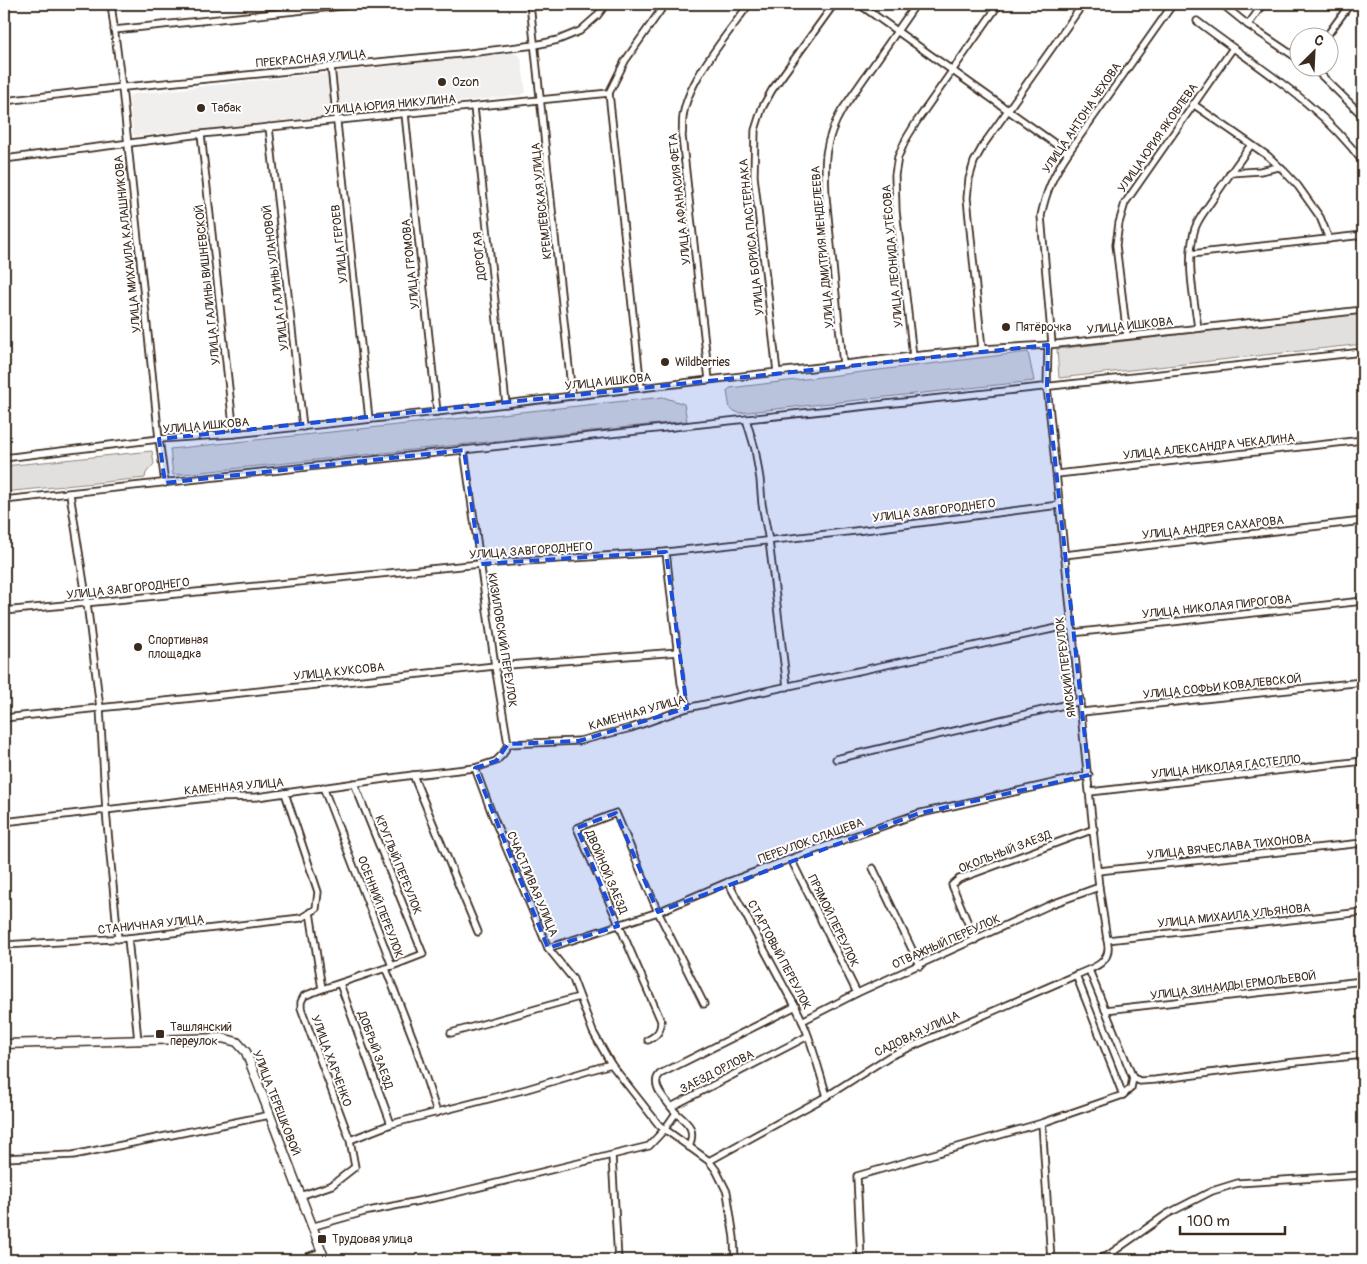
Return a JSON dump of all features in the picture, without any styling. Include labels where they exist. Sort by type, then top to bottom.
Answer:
[{"type":"street","name":"УЛИЦА МИХАИЛА КАЛАШНИКОВА","points":[[111,4],[122,88],[158,439],[165,483]]},
{"type":"street","points":[[114,30],[361,4]]},
{"type":"street","name":"КРЕМЛЁВСКАЯ УЛИЦА","points":[[530,4],[572,396]]},
{"type":"street","name":"ПРЕКРАСНАЯ УЛИЦА","points":[[4,101],[535,45],[558,40],[580,31],[597,16],[606,4]]},
{"type":"street","points":[[641,388],[609,93],[625,61],[666,4]]},
{"type":"street","name":"УЛИЦА АФАНАСИЯ ФЕТА","points":[[709,380],[682,136],[683,116],[690,92],[702,71],[749,4]]},
{"type":"street","name":"УЛИЦА БОРИСА ПАСТЕРНАКА","points":[[777,372],[754,176],[755,130],[762,108],[772,90],[834,4]]},
{"type":"street","points":[[859,4],[951,71],[1068,152]]},
{"type":"street","name":"УЛИЦА ДМИТРИЯ МЕНДЕЛЕЕВА","points":[[843,364],[826,197],[825,151],[832,128],[842,110],[916,4]]},
{"type":"street","name":"УЛИЦА ЛЕОНИДА УТЁСОВА","points":[[913,356],[896,211],[895,175],[898,157],[906,139],[951,71],[999,4]]},
{"type":"street","points":[[982,349],[968,198],[969,179],[974,162],[1007,110],[1083,4]]},
{"type":"street","name":"УЛИЦА АНТОНА ЧЕХОВА","points":[[1047,386],[1050,345],[1041,216],[1044,199],[1053,177],[1068,152],[1174,4]]},
{"type":"street","points":[[1222,4],[1248,25],[1290,53]]},
{"type":"street","points":[[1248,25],[1263,4]]},
{"type":"street","points":[[1333,28],[1350,4]]},
{"type":"street","points":[[1197,21],[1282,82],[1318,111],[1363,162]]},
{"type":"street","name":"УЛИЦА ЮРИЯ ЯКОВЛЕВА","points":[[1127,336],[1116,245],[1119,223],[1125,203],[1134,187],[1233,48]]},
{"type":"street","name":"УЛИЦА ГЕРОЕВ","points":[[331,67],[369,419]]},
{"type":"street","points":[[1324,78],[1363,116]]},
{"type":"street","name":"УЛИЦА ЮРИЯ НИКУЛИНА","points":[[4,159],[201,134],[609,93]]},
{"type":"street","points":[[1193,104],[1268,156],[1298,186],[1310,202],[1320,217],[1329,239]]},
{"type":"street","name":"ДОРОГАЯ","points":[[474,107],[506,404]]},
{"type":"street","name":"УЛИЦА ГРОМОВА","points":[[406,114],[437,412]]},
{"type":"street","name":"УЛИЦА ГАЛИНЫ УЛАНОВОЙ","points":[[269,127],[303,427]]},
{"type":"street","name":"УЛИЦА ГАЛИНЫ ВИШНЕВСКОЙ","points":[[201,134],[234,434]]},
{"type":"street","points":[[1198,328],[1192,285],[1191,254],[1194,231],[1201,216],[1251,145]]},
{"type":"street","points":[[1230,173],[1260,171],[1279,167]]},
{"type":"street","points":[[1191,254],[1363,235]]},
{"type":"street","name":"УЛИЦА ИШКОВА","points":[[4,458],[158,439],[234,434],[437,412],[913,356],[1050,345],[1363,310]]},
{"type":"street","points":[[4,500],[1363,352]]},
{"type":"street","name":"ЯМСКИЙ ПЕРЕУЛОК","points":[[1047,386],[1071,625],[1089,775],[1099,887],[1108,943]]},
{"type":"street","points":[[746,419],[758,464],[788,687]]},
{"type":"street","name":"УЛИЦА АЛЕКСАНДРА ЧЕКАЛИНА","points":[[1057,474],[1363,440]]},
{"type":"street","name":"КИЗИЛОВСКИЙ ПЕРЕУЛОК","points":[[464,450],[508,744]]},
{"type":"street","points":[[70,494],[88,603],[100,708],[106,811],[118,939]]},
{"type":"street","name":"УЛИЦА ЗАВГОРОДНЕГО","points":[[4,611],[480,564],[666,552],[1059,505]]},
{"type":"street","name":"УЛИЦА АНДРЕЯ САХАРОВА","points":[[1064,555],[1363,522]]},
{"type":"street","points":[[666,552],[681,683],[687,708]]},
{"type":"street","name":"УЛИЦА НИКОЛАЯ ПИРОГОВА","points":[[1072,633],[1363,601]]},
{"type":"street","name":"КАМЕННАЯ УЛИЦА","points":[[4,822],[207,798],[257,797],[475,768],[496,761],[503,754],[508,744],[579,741],[631,728],[687,708],[1071,625]]},
{"type":"street","name":"УЛИЦА КУКСОВА","points":[[4,718],[495,666],[678,652]]},
{"type":"street","name":"УЛИЦА СОФЬИ КОВАЛЕВСКОЙ","points":[[1082,712],[1363,682]]},
{"type":"street","points":[[836,759],[1081,701]]},
{"type":"street","name":"УЛИЦА НИКОЛАЯ ГАСТЕЛЛО","points":[[1090,792],[1363,761]]},
{"type":"street","name":"СЧАСТЛИВАЯ УЛИЦА","points":[[475,768],[492,814],[548,948],[573,979],[592,1032],[611,1064],[664,1130],[709,1161]]},
{"type":"street","points":[[413,775],[478,932]]},
{"type":"street","name":"ПЕРЕУЛОК СЛАЩЕВА","points":[[548,948],[658,912],[728,882],[917,814],[1089,775]]},
{"type":"street","name":"КРУГЛЫЙ ПЕРЕУЛОК","points":[[354,783],[423,954],[392,966]]},
{"type":"street","name":"ОСЕННИЙ ПЕРЕУЛОК","points":[[322,989],[392,966],[323,788]]},
{"type":"street","points":[[285,793],[318,892],[316,909],[310,912],[322,989]]},
{"type":"street","name":"ДВОЙНОЙ ЗАЕЗД","points":[[648,1040],[658,1034],[661,1029],[661,1021],[576,828],[616,813],[658,912],[704,1004]]},
{"type":"street","name":"ОКОЛЬНЫЙ ЗАЕЗД","points":[[975,940],[952,885],[959,879],[1094,829]]},
{"type":"street","name":"УЛИЦА ВЯЧЕСЛАВА ТИХОНОВА","points":[[1098,871],[1363,842]]},
{"type":"street","name":"ПРЯМОЙ ПЕРЕУЛОК","points":[[791,859],[857,993]]},
{"type":"street","points":[[873,868],[920,966]]},
{"type":"street","name":"СТАРТОВЫЙ ПЕРЕУЛОК","points":[[728,882],[796,1006],[808,1036],[827,1096]]},
{"type":"street","name":"ОТВАЖНЫЙ ПЕРЕУЛОК","points":[[802,1020],[1052,904],[1099,887]]},
{"type":"street","name":"СТАНИЧНАЯ УЛИЦА","points":[[4,945],[128,938],[301,918],[310,912]]},
{"type":"street","name":"УЛИЦА МИХАИЛА УЛЬЯНОВА","points":[[1108,943],[1363,912]]},
{"type":"street","points":[[128,938],[138,1041]]},
{"type":"street","name":"САДОВАЯ УЛИЦА","points":[[709,1161],[827,1096],[890,1056],[1088,970],[1106,958],[1108,943]]},
{"type":"street","points":[[386,968],[414,1041],[436,1113]]},
{"type":"street","points":[[861,1260],[857,1176],[1042,1123],[1123,1095],[1131,1088],[1133,1078],[1088,970]]},
{"type":"street","points":[[1076,975],[1123,1095]]},
{"type":"street","name":"УЛИЦА ЗИНАИДЫ ЕРМОЛЬЕВОЙ","points":[[1105,1010],[1363,981]]},
{"type":"street","name":"ДОБРЫЙ ЗАЕЗД","points":[[340,984],[392,1124]]},
{"type":"street","name":"УЛИЦА ХАРЧЕНКО","points":[[300,1196],[332,1185],[355,1167],[350,1140],[301,1008],[304,996],[322,989]]},
{"type":"street","points":[[451,1033],[580,997]]},
{"type":"street","name":"ЗАЕЗД ОРЛОВА","points":[[796,1006],[660,1074],[656,1077],[655,1082],[671,1107],[808,1036]]},
{"type":"street","name":"УЛИЦА ТЕРЕШКОВОЙ","points":[[4,1044],[222,1038],[237,1042],[246,1052],[321,1252]]},
{"type":"street","points":[[1133,1078],[1140,1081],[1155,1080],[1363,1055]]},
{"type":"street","points":[[350,1140],[392,1124],[527,1089],[611,1064]]},
{"type":"street","points":[[671,1107],[691,1129],[692,1139],[689,1147]]},
{"type":"street","points":[[311,1227],[364,1212],[443,1196],[649,1146],[676,1113]]},
{"type":"street","points":[[4,1158],[73,1155],[270,1115]]},
{"type":"street","points":[[1042,1123],[1051,1260]]},
{"type":"street","points":[[612,1156],[618,1260]]},
{"type":"street","points":[[709,1161],[716,1170],[727,1192],[734,1238],[734,1260]]},
{"type":"street","points":[[1096,1260],[1107,1256],[1167,1214],[1212,1191],[1238,1183],[1363,1175]]},
{"type":"street","points":[[299,1260],[321,1252],[325,1260]]},
{"type":"highlighted area","points":[[1048,345],[1047,386],[1089,775],[917,814],[658,912],[616,813],[577,828],[618,926],[548,948],[475,768],[496,761],[508,744],[579,741],[687,708],[666,552],[480,564],[464,450],[165,483],[159,439]]},
{"type":"shaded area","points":[[513,53],[521,58],[526,92],[522,95],[138,136],[134,135],[133,132],[129,100],[130,95],[133,94]]},
{"type":"shaded area","points":[[1363,313],[1363,344],[1059,378],[1057,349]]},
{"type":"shaded area","points":[[1028,352],[1034,381],[739,413],[730,409],[727,391],[730,388]]},
{"type":"shaded area","points":[[663,397],[684,404],[687,421],[173,475],[170,449]]},
{"type":"shaded area","points":[[152,451],[154,464],[146,473],[145,478],[4,492],[4,466]]},
{"type":"place","name":"Ozon","points":[[442,82]]},
{"type":"place","name":"Табак","points":[[201,108]]},
{"type":"place","name":"Пятёрочка","points":[[1006,327]]},
{"type":"place","name":"Wildberries","points":[[665,362]]},
{"type":"place","name":"Спортивная площадка","points":[[138,647]]},
{"type":"place","name":"Ташлянский переулок","points":[[160,1034]]},
{"type":"place","name":"Трудовая улица","points":[[322,1239]]}]
